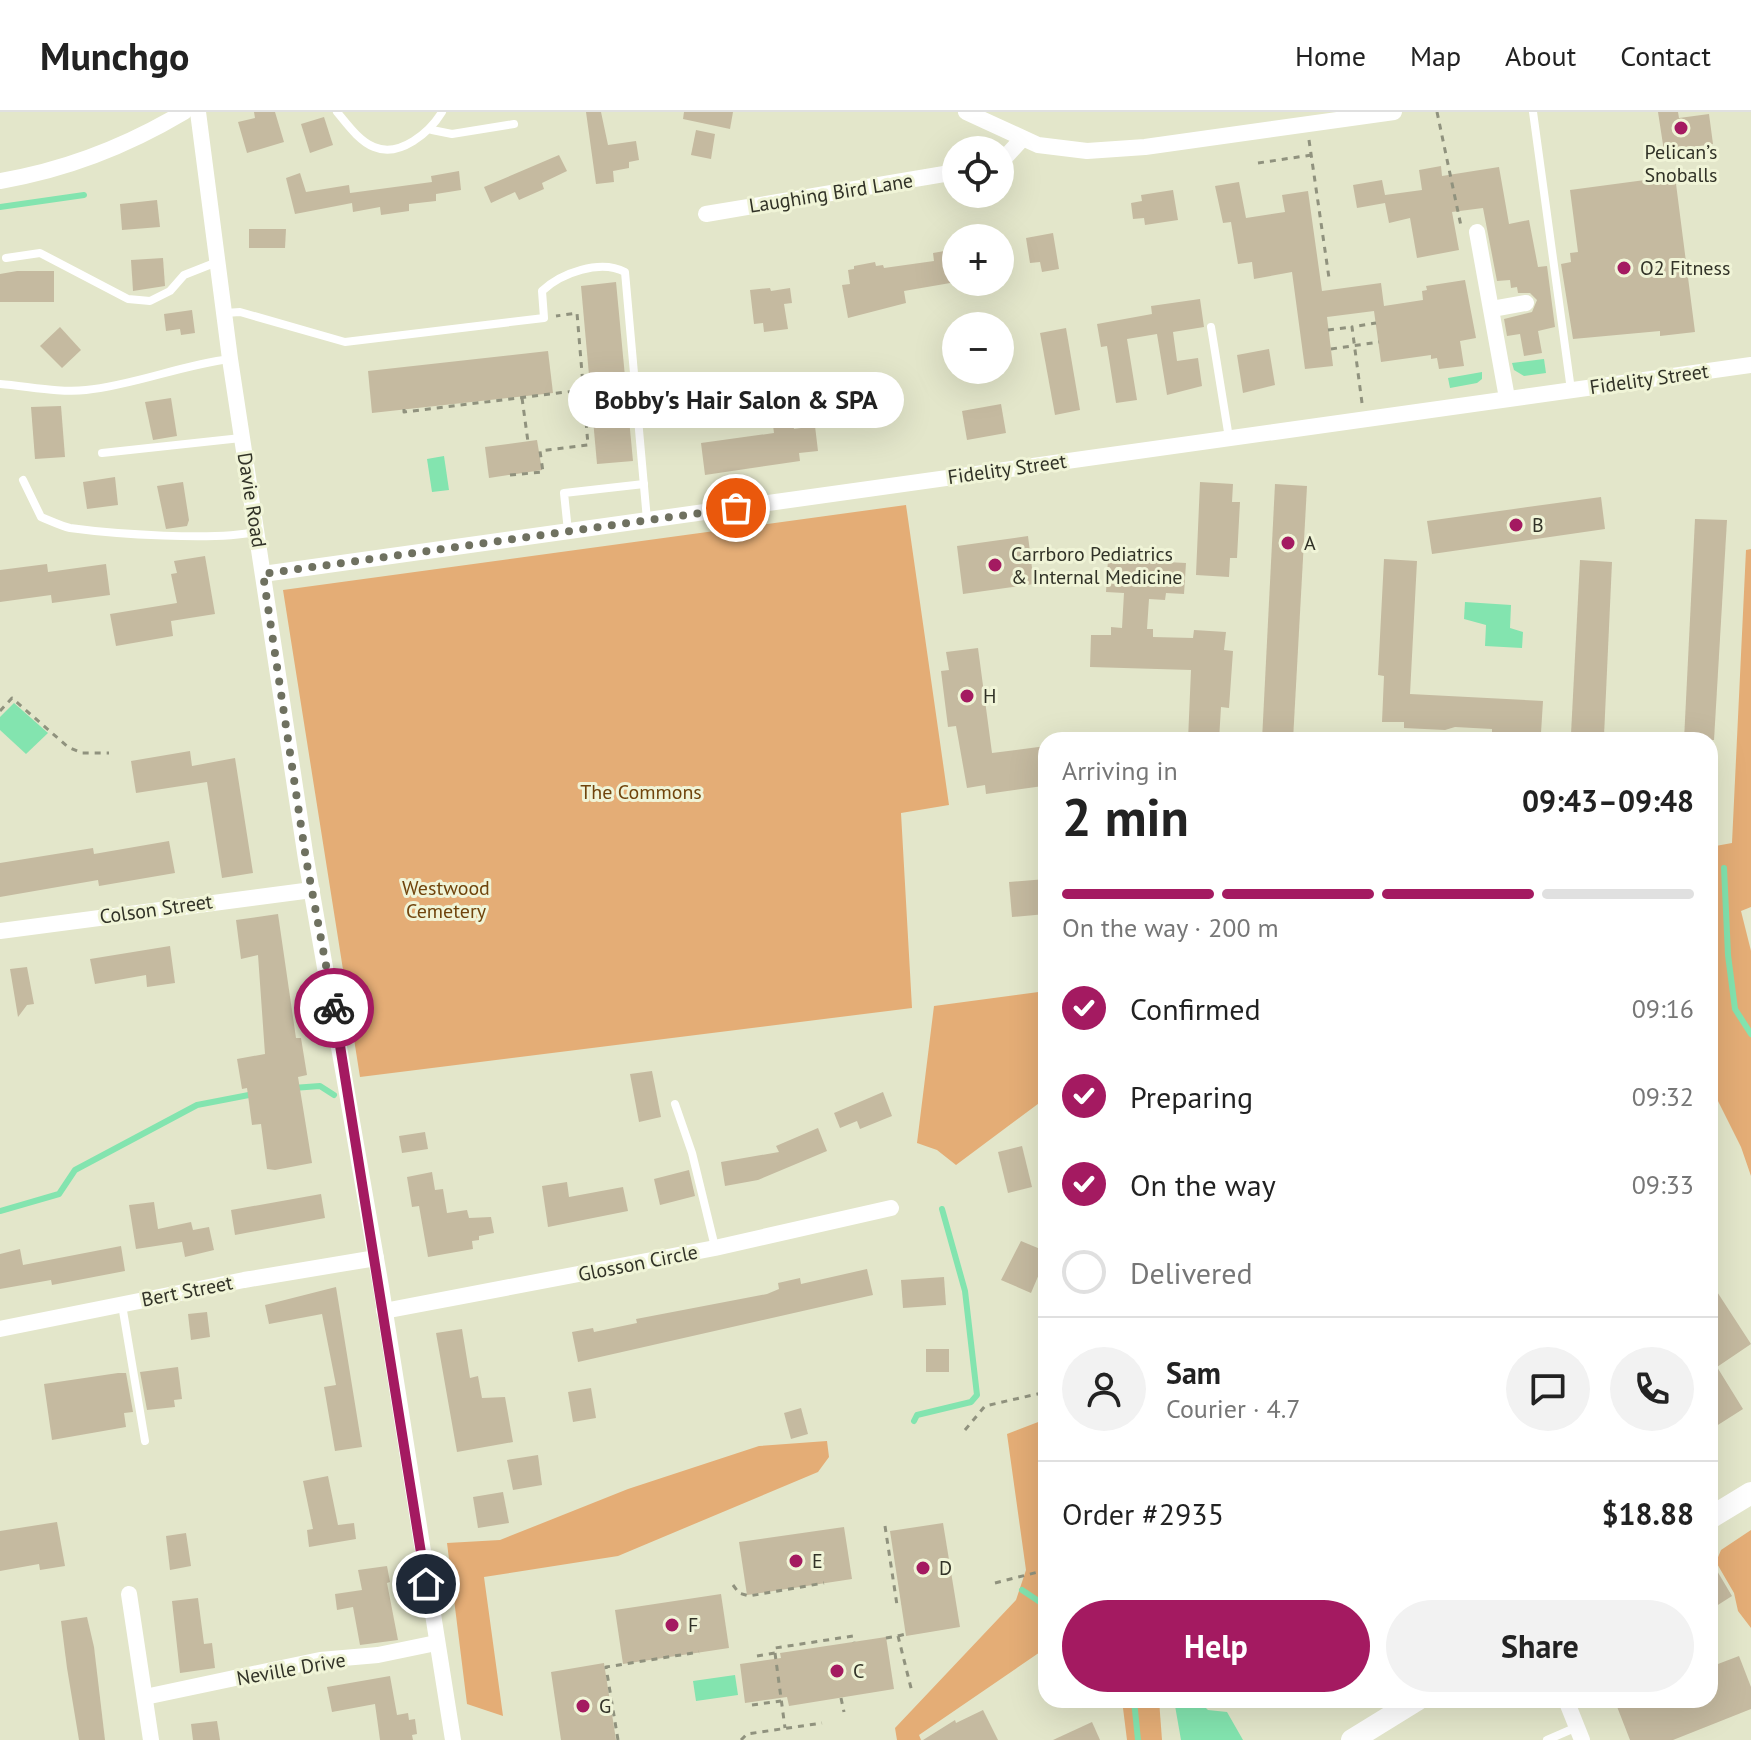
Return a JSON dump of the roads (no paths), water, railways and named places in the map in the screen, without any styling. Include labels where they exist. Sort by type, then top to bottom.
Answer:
[{"type":"main road","points":[[1718,1513],[1751,1493]]},
{"type":"main road","points":[[1352,1740],[1404,1708]]},
{"type":"street","points":[[0,181],[85,160],[132,141],[184,112]]},
{"type":"street","name":"Davie Road","points":[[198,112],[230,359],[312,890],[376,1258],[453,1740]]},
{"type":"street","points":[[966,112],[1022,139],[1063,150],[1115,150],[1394,112]]},
{"type":"street","points":[[1014,148],[1022,139]]},
{"type":"street","name":"Laughing Bird Lane","points":[[706,214],[942,174]]},
{"type":"street","points":[[1477,232],[1507,398]]},
{"type":"street","points":[[1492,309],[1526,303]]},
{"type":"street","name":"Fidelity Street","points":[[263,574],[1751,365]]},
{"type":"street","name":"Colson Street","points":[[0,931],[312,890]]},
{"type":"street","name":"Glosson Circle","points":[[384,1311],[715,1248],[891,1208]]},
{"type":"street","name":"Bert Street","points":[[0,1329],[376,1258]]},
{"type":"street","points":[[129,1594],[151,1740]]},
{"type":"street","name":"Neville Drive","points":[[145,1697],[320,1660],[378,1655],[436,1643]]},
{"type":"street","points":[[1569,1708],[1580,1734]]},
{"type":"lane","points":[[337,112],[355,134],[374,148],[390,149],[432,130],[442,112]]},
{"type":"lane","points":[[1533,112],[1571,390]]},
{"type":"lane","points":[[432,130],[452,134],[514,124]]},
{"type":"lane","points":[[6,258],[40,253],[128,299],[150,301],[170,291],[184,275],[218,262]]},
{"type":"lane","points":[[225,313],[240,312],[345,342],[544,318],[542,291],[555,279],[569,272],[617,268],[625,272],[647,520]]},
{"type":"lane","points":[[1211,327],[1229,438]]},
{"type":"lane","points":[[0,384],[84,391],[145,379],[193,363],[230,359]]},
{"type":"lane","points":[[102,453],[242,438]]},
{"type":"lane","points":[[23,480],[41,517],[67,528],[183,534],[240,535],[257,532]]},
{"type":"lane","points":[[568,531],[564,493],[644,484]]},
{"type":"lane","points":[[675,1104],[692,1153],[715,1248]]},
{"type":"lane","points":[[122,1305],[145,1441]]},
{"type":"lane","points":[[1547,1740],[1580,1734]]},
{"type":"waterway","points":[[0,207],[84,195]]},
{"type":"waterway","points":[[1724,868],[1728,955],[1735,1009],[1751,1034]]},
{"type":"waterway","points":[[293,1088],[320,1086],[334,1095]]},
{"type":"waterway","points":[[0,1211],[59,1194],[75,1170],[197,1105],[254,1094]]},
{"type":"waterway","points":[[914,1421],[917,1415],[971,1402],[977,1395],[965,1291],[942,1209]]},
{"type":"waterway","points":[[1022,1590],[1038,1601]]},
{"type":"waterway","points":[[1135,1708],[1138,1740]]},
{"type":"place","name":"Pelican’s Snoballs","points":[[1681,128]]},
{"type":"place","name":"O2 Fitness","points":[[1624,268]]},
{"type":"place","name":"Bobby's Hair Salon & SPA","points":[[736,508]]},
{"type":"place","name":"B","points":[[1516,525]]},
{"type":"place","name":"A","points":[[1288,543]]},
{"type":"place","name":"Carrboro Pediatrics & Internal Medicine","points":[[995,565]]},
{"type":"place","name":"H","points":[[967,696]]},
{"type":"place","name":"E","points":[[796,1561]]},
{"type":"place","name":"D","points":[[923,1568]]},
{"type":"place","name":"F","points":[[672,1625]]},
{"type":"place","name":"C","points":[[837,1671]]},
{"type":"place","name":"G","points":[[583,1706]]},
{"type":"park label","name":"The Commons","points":[[641,792]]},
{"type":"park label","name":"Westwood Cemetery","points":[[446,900]]}]
